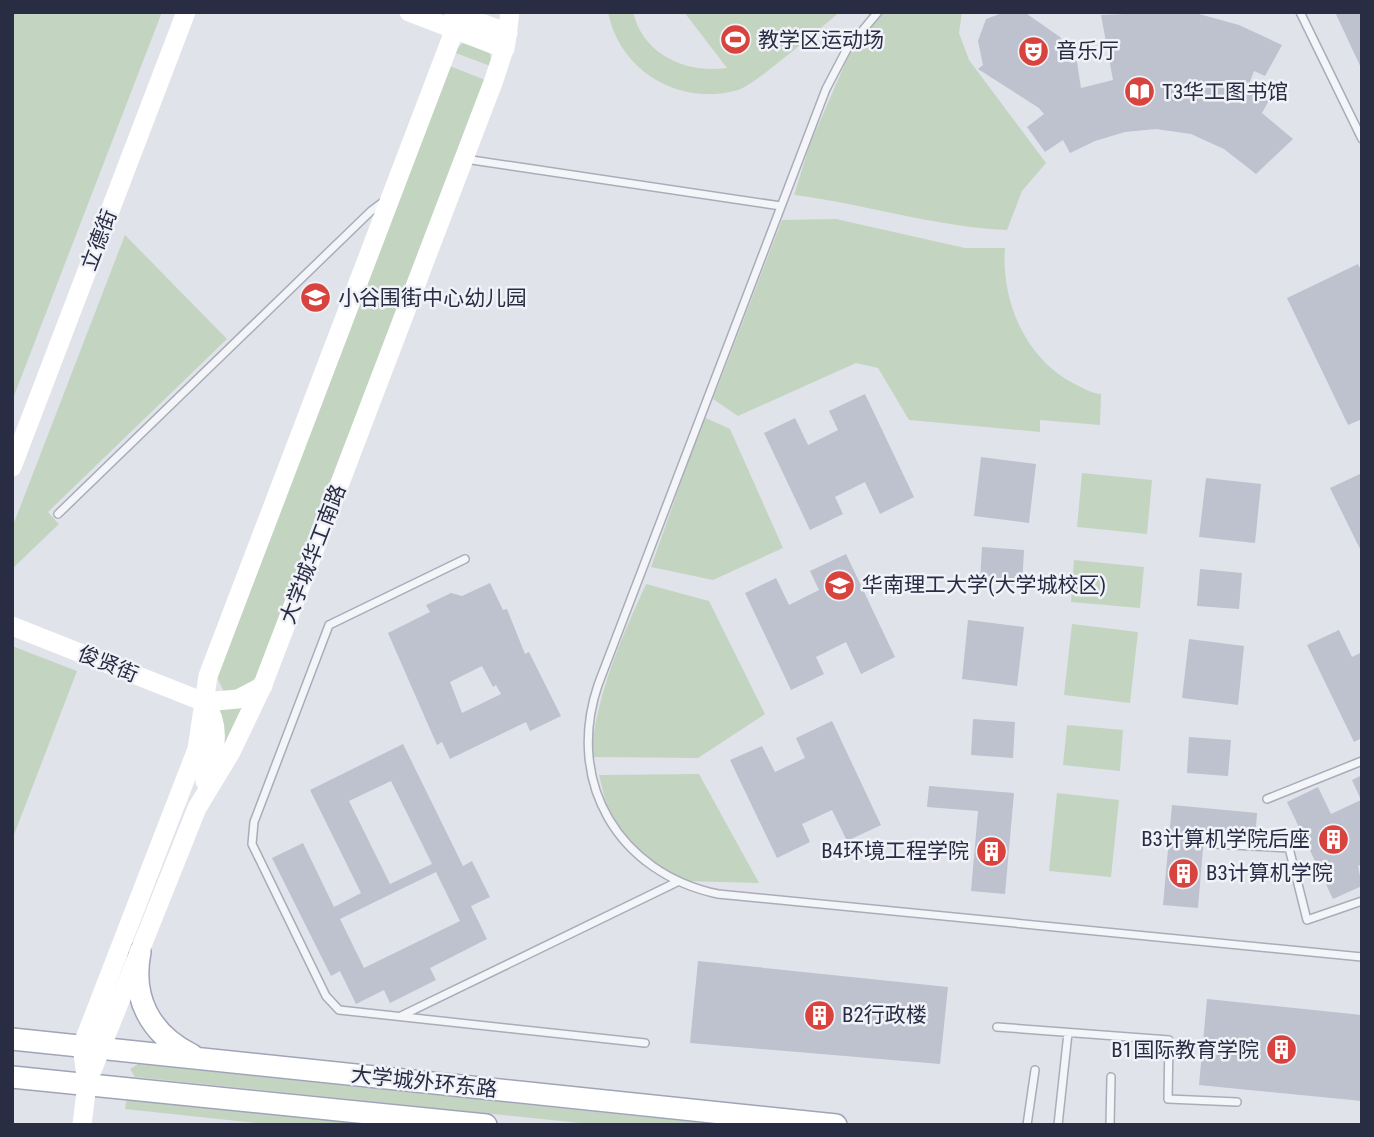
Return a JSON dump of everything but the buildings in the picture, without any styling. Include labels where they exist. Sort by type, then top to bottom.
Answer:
[{"type":"main road","name":"立德街","points":[[12,467],[186,12]]},
{"type":"main road","points":[[409,12],[459,18],[507,41]]},
{"type":"main road","name":"大学城华工南路","points":[[92,1047],[140,952],[197,808],[231,752],[262,686],[464,159],[507,41],[510,12]]},
{"type":"main road","name":"大学城华工南路","points":[[82,1125],[92,1047],[197,749],[212,668],[459,18]]},
{"type":"main road","name":"俊贤街","points":[[12,626],[204,702],[238,699],[262,686]]},
{"type":"main road","points":[[197,808],[217,738],[212,715],[204,702]]},
{"type":"main road","points":[[140,952],[136,982],[147,1017],[178,1047],[203,1060]]},
{"type":"main road","name":"大学城外环东路","points":[[12,1039],[836,1125]]},
{"type":"main road","name":"大学城外环东路","points":[[12,1077],[378,1119],[486,1125]]},
{"type":"lane","points":[[878,12],[856,37],[834,72],[591,704],[588,757],[603,810],[632,850],[677,882],[732,896],[1362,957]]},
{"type":"lane","points":[[1300,12],[1362,139]]},
{"type":"lane","points":[[464,159],[781,206]]},
{"type":"lane","points":[[58,514],[371,211],[390,201]]},
{"type":"lane","points":[[465,559],[329,625],[251,833],[257,855],[332,1005],[347,1012],[645,1042]]},
{"type":"lane","points":[[1267,799],[1362,761]]},
{"type":"lane","points":[[1213,844],[1289,848],[1307,920],[1362,901]]},
{"type":"lane","points":[[398,1017],[677,882]]},
{"type":"lane","points":[[997,1027],[1169,1040],[1168,1099],[1237,1102]]},
{"type":"lane","points":[[1058,1125],[1068,1032]]},
{"type":"lane","points":[[1027,1125],[1035,1070]]},
{"type":"lane","points":[[1110,1125],[1111,1077]]},
{"type":"green space","points":[[12,12],[162,12],[12,401]]},
{"type":"green space","points":[[608,12],[633,12],[646,40],[657,50],[682,64],[712,69],[727,68],[684,12],[840,12],[746,86],[716,94],[695,93],[655,80],[625,51],[614,33]]},
{"type":"green space","points":[[884,12],[962,12],[959,33],[969,60],[1046,163],[1022,191],[1007,230],[953,225],[794,195],[810,144],[854,43]]},
{"type":"green space","points":[[463,43],[489,50],[493,67],[453,52]]},
{"type":"green space","points":[[447,65],[488,81],[257,676],[244,689],[224,692],[216,675]]},
{"type":"green space","points":[[836,219],[965,248],[1005,248],[1007,287],[1012,306],[1028,342],[1055,371],[1082,388],[1101,394],[1100,425],[1040,420],[1040,432],[909,420],[878,368],[856,363],[738,416],[713,399],[782,220]]},
{"type":"green space","points":[[125,235],[227,339],[48,512],[59,524],[12,569],[12,528]]},
{"type":"green space","points":[[704,417],[730,429],[783,548],[713,580],[651,567]]},
{"type":"green space","points":[[1082,473],[1152,480],[1147,534],[1077,527]]},
{"type":"green space","points":[[1074,560],[1144,567],[1140,608],[1071,602]]},
{"type":"green space","points":[[646,584],[709,601],[765,714],[698,758],[591,757],[604,690],[618,647]]},
{"type":"green space","points":[[1072,624],[1138,632],[1130,703],[1064,695]]},
{"type":"green space","points":[[12,646],[77,671],[12,840]]},
{"type":"green space","points":[[246,703],[222,757],[220,710]]},
{"type":"green space","points":[[1067,725],[1123,730],[1120,771],[1063,765]]},
{"type":"green space","points":[[699,774],[759,883],[680,881],[637,850],[609,816],[599,775]]},
{"type":"green space","points":[[1057,793],[1119,800],[1111,877],[1049,871]]},
{"type":"green space","points":[[138,1064],[722,1125],[599,1125],[135,1077],[130,1069]]},
{"type":"green space","points":[[127,1098],[352,1122],[358,1125],[276,1125],[125,1109]]},
{"type":"place","name":"教学区运动场","points":[[735,40]]},
{"type":"place","name":"音乐厅","points":[[1033,51]]},
{"type":"place","name":"T3华工图书馆","points":[[1139,92]]},
{"type":"place","name":"小谷围街中心幼儿园","points":[[315,298]]},
{"type":"place","name":"华南理工大学(大学城校区)","points":[[839,585]]},
{"type":"place","name":"B3计算机学院后座","points":[[1333,839]]},
{"type":"place","name":"B4环境工程学院","points":[[992,851]]},
{"type":"place","name":"B3计算机学院","points":[[1183,873]]},
{"type":"place","name":"B2行政楼","points":[[819,1015]]},
{"type":"place","name":"B1国际教育学院","points":[[1282,1050]]}]
